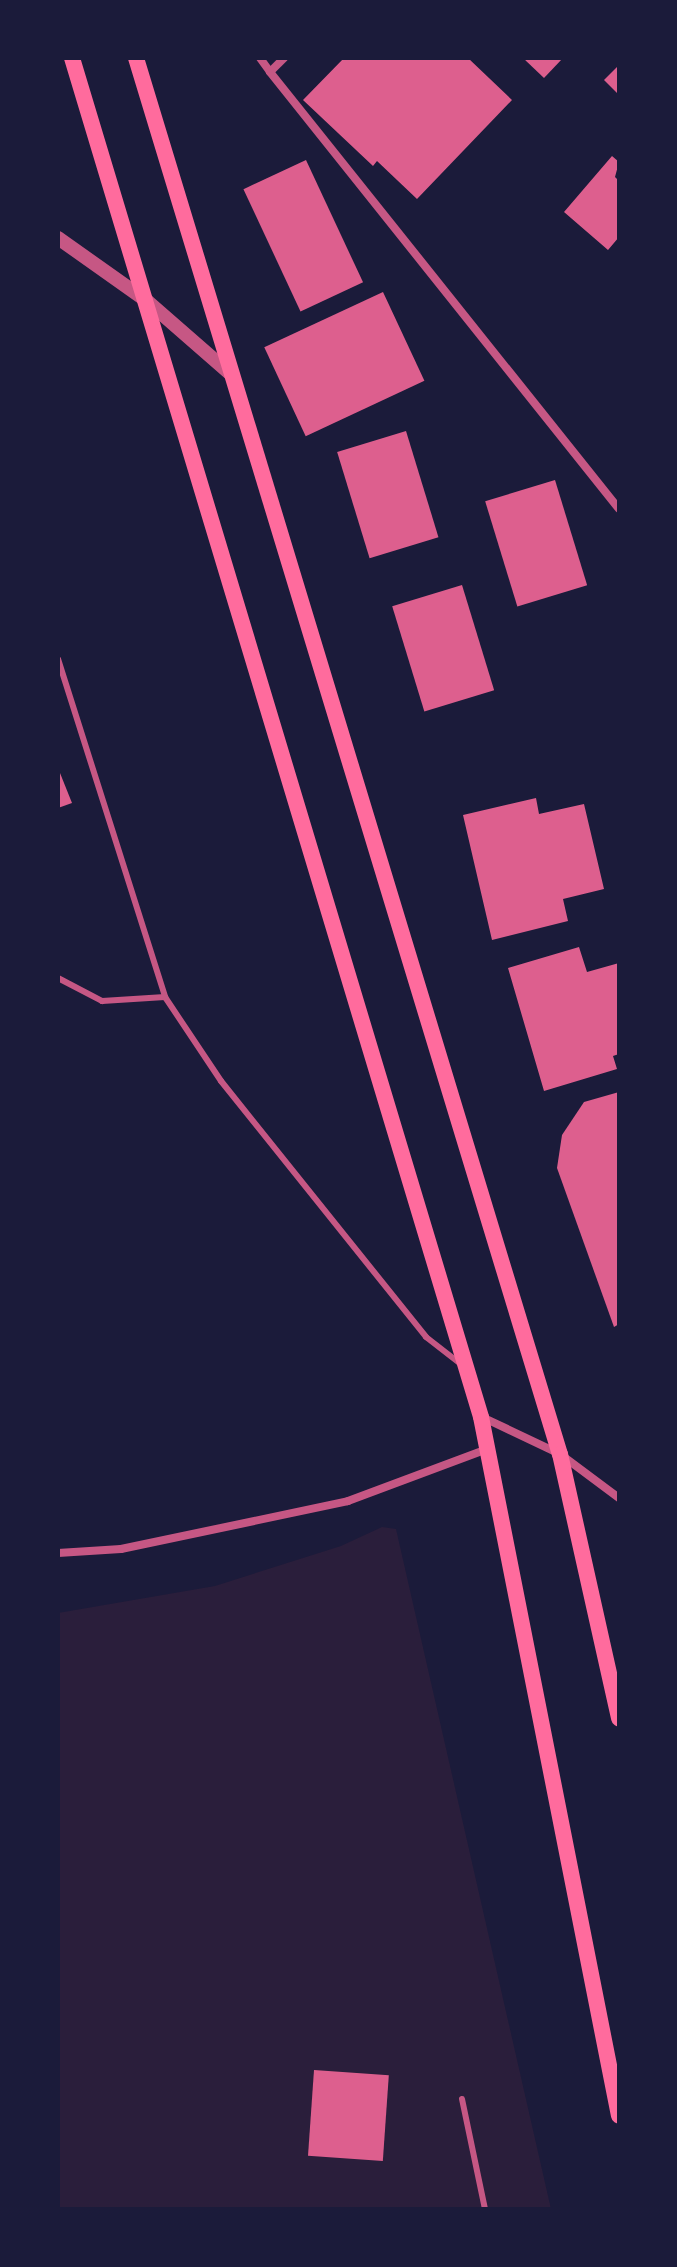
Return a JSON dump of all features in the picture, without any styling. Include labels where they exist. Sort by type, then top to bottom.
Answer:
[{"type":"main road","points":[[72,58],[481,1417],[619,2116]]},
{"type":"main road","points":[[136,58],[560,1454],[619,1719]]},
{"type":"street","points":[[260,58],[619,509]]},
{"type":"street","points":[[270,72],[284,58]]},
{"type":"street","points":[[58,238],[147,301],[235,378]]},
{"type":"street","points":[[481,1417],[560,1454],[619,1498]]},
{"type":"street","points":[[58,1553],[121,1549],[348,1501],[487,1449]]},
{"type":"lane","points":[[58,659],[165,997],[221,1081],[426,1337],[467,1369]]},
{"type":"lane","points":[[58,978],[102,1001],[165,997]]},
{"type":"lane","points":[[462,2099],[485,2209]]},
{"type":"shaded area","points":[[382,1527],[396,1529],[551,2209],[58,2209],[58,1613],[215,1586],[341,1546]]},
{"type":"building","points":[[344,58],[468,58],[512,100],[417,199],[377,161],[373,166],[303,100]]},
{"type":"building","points":[[523,58],[563,58],[544,78]]},
{"type":"building","points":[[619,65],[619,95],[604,80]]},
{"type":"building","points":[[612,156],[619,162],[615,177],[619,181],[619,237],[608,250],[564,212]]},
{"type":"building","points":[[306,160],[363,282],[301,312],[243,189]]},
{"type":"building","points":[[383,292],[424,381],[306,436],[264,347]]},
{"type":"building","points":[[406,431],[438,537],[370,558],[337,452]]},
{"type":"building","points":[[555,480],[587,585],[517,607],[485,501]]},
{"type":"building","points":[[462,585],[494,690],[424,712],[392,606]]},
{"type":"building","points":[[58,768],[72,803],[58,808]]},
{"type":"building","points":[[536,798],[539,814],[584,804],[604,889],[563,899],[568,921],[492,940],[463,815]]},
{"type":"building","points":[[579,947],[587,972],[619,963],[619,1054],[613,1056],[617,1069],[544,1091],[508,968]]},
{"type":"building","points":[[619,1092],[619,1324],[614,1327],[557,1168],[562,1135],[584,1102]]},
{"type":"building","points":[[314,2070],[389,2075],[383,2161],[308,2156]]}]
